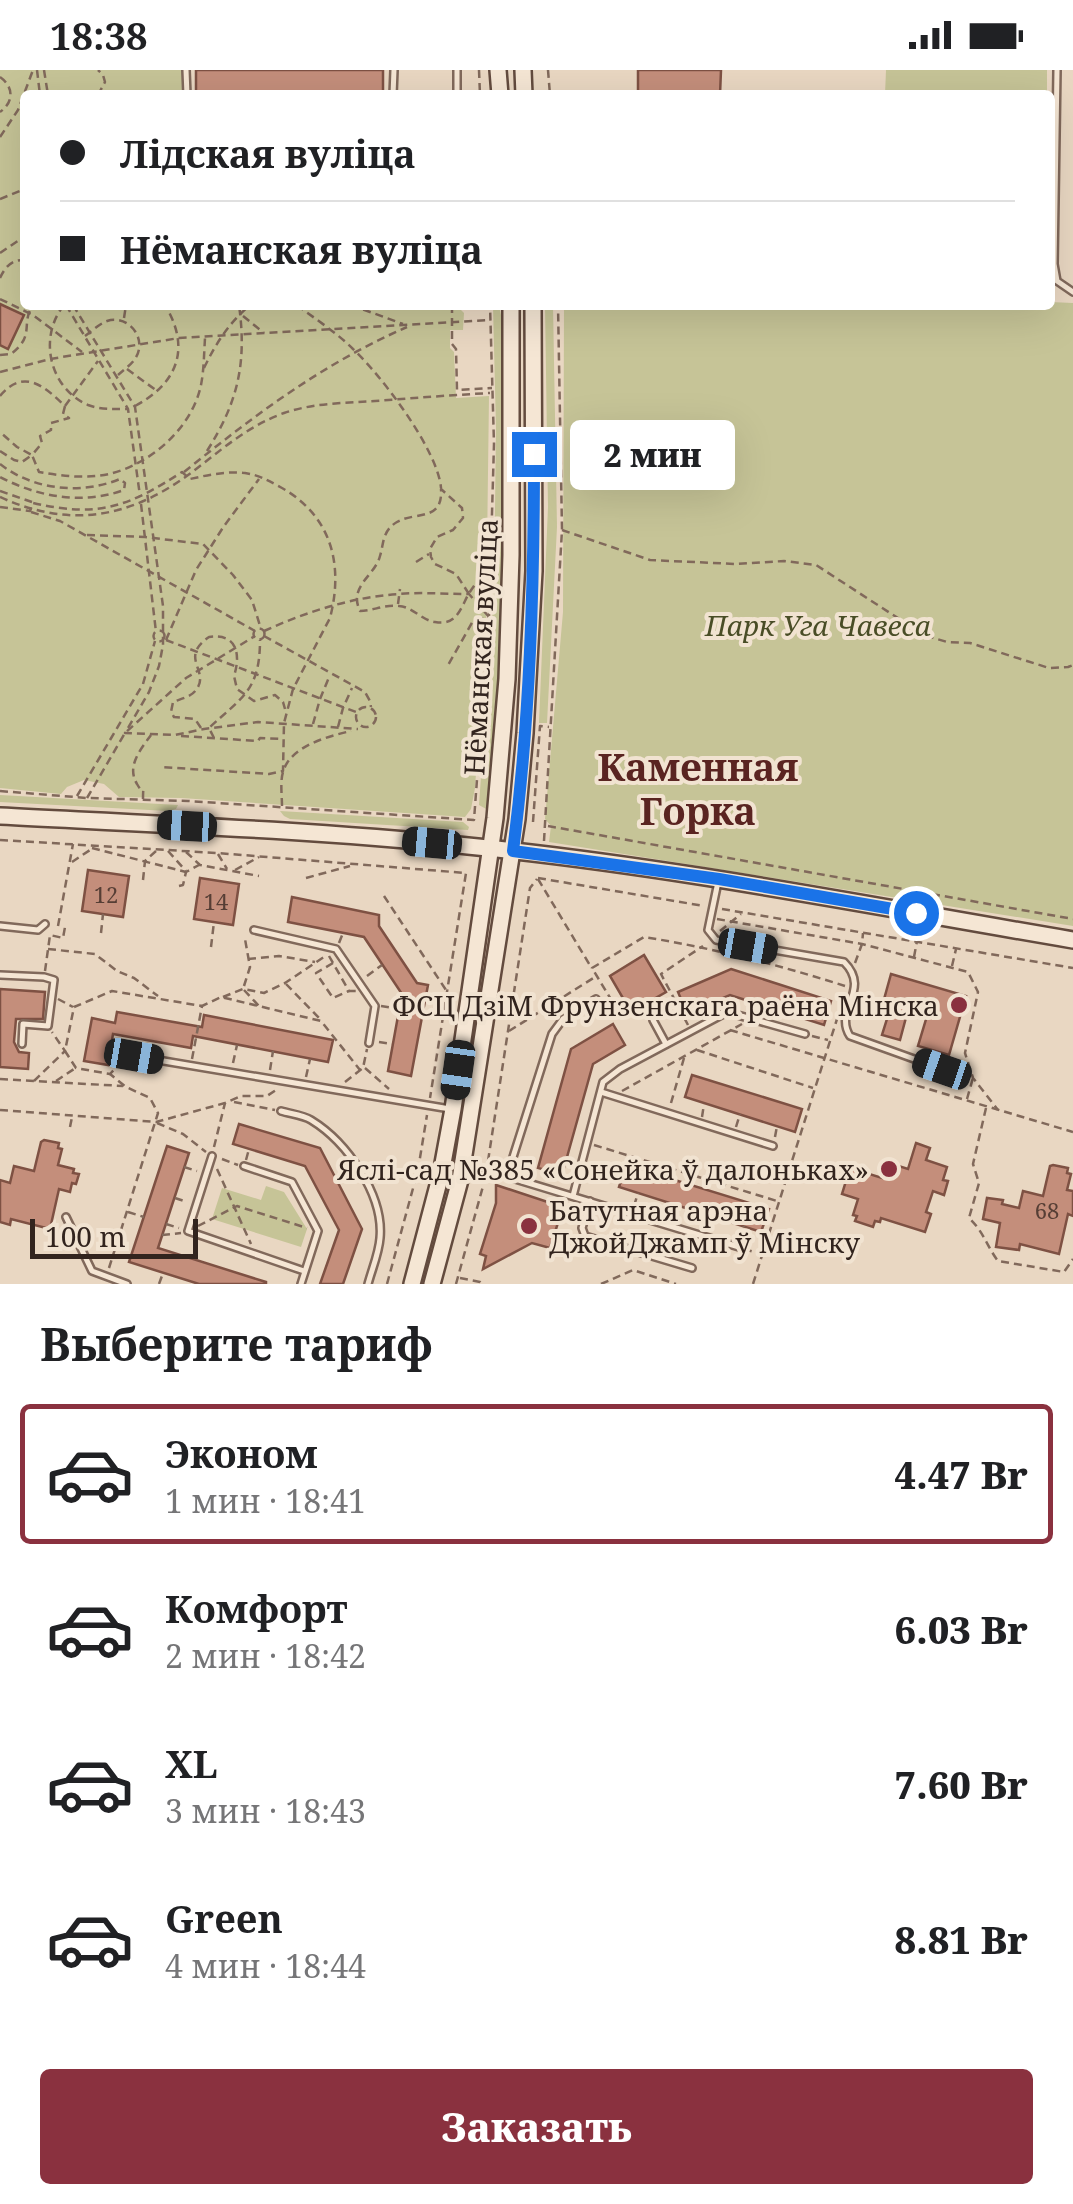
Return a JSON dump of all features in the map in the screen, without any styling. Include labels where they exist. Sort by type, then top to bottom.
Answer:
[{"type":"main road","name":"Нёманская вуліца","points":[[412,1284],[453,1110],[490,849],[506,679],[512,555],[510,310]]},
{"type":"main road","name":"Нёманская вуліца","points":[[434,1277],[464,1163],[513,851],[525,733],[534,571],[533,310]]},
{"type":"main road","points":[[0,816],[275,830],[513,851],[719,879],[1073,940]]},
{"type":"main road","points":[[418,1263],[434,1277]]},
{"type":"lane","points":[[1055,199],[1057,70]]},
{"type":"lane","points":[[1055,270],[1057,281],[1073,292]]},
{"type":"lane","points":[[719,879],[708,930],[716,940],[844,962],[856,982],[845,1023],[850,1036],[942,1069]]},
{"type":"lane","points":[[0,926],[38,930],[46,924]]},
{"type":"lane","points":[[254,930],[336,949],[375,1006],[369,1042]]},
{"type":"lane","points":[[0,975],[54,980],[48,1026],[24,1024],[22,1044]]},
{"type":"lane","points":[[506,1176],[552,1034],[563,1019],[596,998]]},
{"type":"lane","points":[[572,1196],[604,1082],[620,1069],[727,1012],[804,1034]]},
{"type":"lane","points":[[655,1019],[666,1044]]},
{"type":"lane","points":[[128,1055],[453,1110]]},
{"type":"lane","points":[[601,1092],[773,1146]]},
{"type":"lane","points":[[281,1111],[308,1118],[353,1156],[374,1199],[380,1236],[368,1284]]},
{"type":"lane","points":[[212,1156],[188,1232],[304,1271]]},
{"type":"lane","points":[[464,1163],[739,1247]]},
{"type":"lane","points":[[244,1166],[292,1182],[318,1232],[300,1284]]},
{"type":"lane","points":[[590,1201],[582,1228],[585,1236],[692,1268]]},
{"type":"lane","points":[[66,1218],[92,1270],[126,1284]]},
{"type":"path","points":[[0,77],[8,84],[11,96],[0,112]]},
{"type":"path","points":[[0,137],[20,105]]},
{"type":"path","points":[[0,278],[7,266],[20,261]]},
{"type":"path","points":[[22,310],[83,353]]},
{"type":"path","points":[[0,355],[11,354],[25,340],[30,310]]},
{"type":"path","points":[[61,310],[51,329],[50,358],[58,378],[73,395],[107,410],[135,406],[168,382],[177,363],[179,338],[168,310]]},
{"type":"path","points":[[69,310],[128,408],[156,632],[144,684],[76,797]]},
{"type":"path","points":[[76,310],[135,406],[160,577],[165,636],[160,642],[155,640]]},
{"type":"path","points":[[123,321],[125,310]]},
{"type":"path","points":[[237,310],[264,333]]},
{"type":"path","points":[[203,456],[231,408],[238,386],[243,347],[240,310]]},
{"type":"path","points":[[203,370],[222,335],[244,310]]},
{"type":"path","points":[[304,310],[356,351],[395,399],[436,467],[441,490],[437,508],[397,522],[380,543],[382,552],[361,583],[356,601],[360,611],[398,606],[416,611],[431,622],[445,622],[458,616],[484,574],[490,555]]},
{"type":"path","points":[[361,310],[404,325]]},
{"type":"path","points":[[452,310],[457,390],[492,390]]},
{"type":"path","points":[[0,791],[474,820],[489,617],[494,444],[490,310]]},
{"type":"path","points":[[544,841],[562,530],[558,310]]},
{"type":"path","points":[[85,336],[108,320],[123,321],[133,327],[139,337],[139,351],[117,376]]},
{"type":"path","points":[[0,372],[50,358],[179,338],[491,320]]},
{"type":"path","points":[[184,474],[280,396],[356,351],[412,324]]},
{"type":"path","points":[[38,472],[88,477],[110,474],[136,464],[165,444],[188,416],[202,380],[204,336]]},
{"type":"path","points":[[0,451],[22,462],[32,455],[42,443],[40,436],[51,430],[52,423],[69,418],[63,414],[65,406],[99,360]]},
{"type":"path","points":[[126,368],[158,392]]},
{"type":"path","points":[[202,380],[210,382]]},
{"type":"path","points":[[0,396],[16,384],[34,382],[65,406]]},
{"type":"path","points":[[230,386],[238,386]]},
{"type":"path","points":[[0,506],[62,516],[106,514],[141,500],[241,434],[284,413],[325,404],[492,390]]},
{"type":"path","points":[[188,416],[194,422]]},
{"type":"path","points":[[0,432],[32,455],[38,472],[36,482]]},
{"type":"path","points":[[8,470],[14,460]]},
{"type":"path","points":[[0,464],[36,482],[76,489],[120,479],[125,483],[124,490],[117,492],[68,498],[0,477]]},
{"type":"path","points":[[184,474],[190,479],[214,473],[261,477],[300,499],[326,532],[333,554],[336,578],[330,618],[292,688],[286,712],[282,808]]},
{"type":"path","points":[[87,798],[149,692],[165,636],[196,570],[261,477]]},
{"type":"path","points":[[441,490],[457,502],[464,514],[454,530],[432,543],[434,564],[456,574],[489,617]]},
{"type":"path","points":[[0,494],[60,521],[255,634],[333,606],[399,591],[469,594]]},
{"type":"path","points":[[0,494],[83,510],[141,500]]},
{"type":"path","points":[[30,510],[33,503]]},
{"type":"path","points":[[562,530],[650,560],[735,564],[784,561],[816,565],[924,635],[970,643],[1049,668],[1073,665]]},
{"type":"path","points":[[85,535],[203,544],[252,600],[262,634],[256,674],[244,696],[209,728]]},
{"type":"path","points":[[416,562],[431,554]]},
{"type":"path","points":[[379,558],[386,563]]},
{"type":"path","points":[[398,606],[399,591]]},
{"type":"path","points":[[447,667],[473,622],[489,617]]},
{"type":"path","points":[[156,632],[195,652],[356,712]]},
{"type":"path","points":[[125,733],[198,670],[255,634],[262,634],[368,694],[370,707]]},
{"type":"path","points":[[202,729],[194,719],[177,718],[171,712],[173,702],[198,686],[195,652],[209,637],[232,642],[238,658],[234,676],[237,690],[254,701],[275,695],[286,712]]},
{"type":"path","points":[[313,726],[331,674]]},
{"type":"path","points":[[338,731],[353,686]]},
{"type":"path","points":[[160,767],[269,774],[283,771],[308,746],[338,731],[372,725],[376,719],[370,707],[356,712]]},
{"type":"path","points":[[356,712],[360,728]]},
{"type":"path","points":[[175,735],[258,722],[338,731]]},
{"type":"path","points":[[533,822],[540,726],[550,727]]},
{"type":"path","points":[[209,728],[214,738]]},
{"type":"path","points":[[125,733],[283,739]]},
{"type":"path","points":[[143,800],[134,764],[152,734]]},
{"type":"path","points":[[105,750],[113,754]]},
{"type":"path","points":[[545,826],[1073,919]]},
{"type":"path","points":[[0,840],[92,847],[186,872],[200,865]]},
{"type":"path","points":[[58,926],[73,844]]},
{"type":"path","points":[[70,864],[92,847],[260,856],[466,874],[418,1170],[387,1284]]},
{"type":"path","points":[[143,880],[145,861],[157,850]]},
{"type":"path","points":[[167,850],[186,872]]},
{"type":"path","points":[[185,851],[200,865],[259,876]]},
{"type":"path","points":[[217,853],[228,870]]},
{"type":"path","points":[[234,871],[260,856]]},
{"type":"path","points":[[306,878],[357,864]]},
{"type":"path","points":[[179,886],[183,885],[186,872]]},
{"type":"path","points":[[482,1284],[457,1281],[487,1170],[530,888],[538,878]]},
{"type":"path","points":[[538,878],[1073,968]]},
{"type":"path","points":[[538,878],[618,1011],[655,1019],[678,1005]]},
{"type":"path","points":[[465,880],[474,882]]},
{"type":"path","points":[[517,887],[530,888]]},
{"type":"path","points":[[384,896],[446,992]]},
{"type":"path","points":[[713,937],[742,912]]},
{"type":"path","points":[[101,933],[103,914]]},
{"type":"path","points":[[710,917],[862,944],[968,972],[978,992],[965,1052],[973,1078],[998,1110]]},
{"type":"path","points":[[211,947],[214,922]]},
{"type":"path","points":[[44,977],[50,936],[63,938],[66,926]]},
{"type":"path","points":[[592,968],[644,937],[770,962],[847,986],[863,932]]},
{"type":"path","points":[[879,935],[880,949]]},
{"type":"path","points":[[243,989],[250,966],[245,939]]},
{"type":"path","points":[[914,958],[917,942]]},
{"type":"path","points":[[691,1030],[661,974],[702,946]]},
{"type":"path","points":[[952,967],[956,948]]},
{"type":"path","points":[[48,949],[96,954],[162,999]]},
{"type":"path","points":[[74,1008],[112,991],[202,1006],[243,989],[264,993],[336,949]]},
{"type":"path","points":[[328,955],[349,990]]},
{"type":"path","points":[[248,958],[278,956],[316,963]]},
{"type":"path","points":[[333,963],[316,973],[333,998],[349,990],[366,991]]},
{"type":"path","points":[[360,982],[382,965]]},
{"type":"path","points":[[508,1031],[597,976]]},
{"type":"path","points":[[285,983],[362,1069],[402,1101]]},
{"type":"path","points":[[243,989],[260,1007]]},
{"type":"path","points":[[52,996],[74,1008]]},
{"type":"path","points":[[222,998],[321,1021]]},
{"type":"path","points":[[648,1002],[655,1019]]},
{"type":"path","points":[[752,1284],[841,1004]]},
{"type":"path","points":[[190,1066],[202,1006]]},
{"type":"path","points":[[375,1006],[399,1009]]},
{"type":"path","points":[[34,1081],[65,1051],[74,1008]]},
{"type":"path","points":[[614,1096],[752,1018]]},
{"type":"path","points":[[48,1026],[76,1068]]},
{"type":"path","points":[[730,1030],[1073,1132]]},
{"type":"path","points":[[804,1034],[830,1041]]},
{"type":"path","points":[[369,1042],[392,1044]]},
{"type":"path","points":[[232,1072],[237,1044]]},
{"type":"path","points":[[110,1074],[128,1055],[111,1048]]},
{"type":"path","points":[[696,1050],[814,1088]]},
{"type":"path","points":[[268,1078],[273,1052]]},
{"type":"path","points":[[334,1090],[362,1069],[366,1055]]},
{"type":"path","points":[[669,1112],[684,1056]]},
{"type":"path","points":[[305,1084],[310,1058]]},
{"type":"path","points":[[54,1082],[76,1068],[110,1074],[150,1098],[158,1113],[106,1278]]},
{"type":"path","points":[[942,1069],[973,1078]]},
{"type":"path","points":[[966,1100],[973,1078]]},
{"type":"path","points":[[0,1079],[126,1087]]},
{"type":"path","points":[[0,1110],[156,1122],[241,1096],[267,1096],[279,1089]]},
{"type":"path","points":[[228,1102],[281,1111]]},
{"type":"path","points":[[228,1102],[212,1156],[256,1254]]},
{"type":"path","points":[[700,1123],[704,1104]]},
{"type":"path","points":[[986,1106],[973,1164],[980,1183],[969,1218],[981,1229],[998,1261],[1064,1272],[1073,1259]]},
{"type":"path","points":[[734,1134],[740,1114]]},
{"type":"path","points":[[70,1126],[72,1116]]},
{"type":"path","points":[[156,1122],[183,1134],[212,1156],[244,1166]]},
{"type":"path","points":[[777,1126],[773,1146],[794,1153]]},
{"type":"path","points":[[587,1143],[779,1202]]},
{"type":"path","points":[[184,1167],[206,1173]]},
{"type":"path","points":[[632,1214],[638,1193]]},
{"type":"path","points":[[174,1198],[197,1204]]},
{"type":"path","points":[[669,1225],[675,1204]]},
{"type":"path","points":[[162,1236],[188,1232],[237,1206],[318,1232]]},
{"type":"path","points":[[128,1212],[144,1217]]},
{"type":"path","points":[[705,1236],[710,1216]]},
{"type":"path","points":[[166,1224],[188,1232]]},
{"type":"path","points":[[744,1226],[739,1247],[762,1254]]},
{"type":"path","points":[[601,1284],[632,1270],[676,1284]]},
{"type":"path","points":[[160,1284],[163,1272]]},
{"type":"green space","points":[[0,70],[182,70],[182,90],[20,90],[20,310],[464,313],[463,330],[450,330],[456,398],[489,396],[486,626],[471,809],[465,817],[119,797],[104,784],[84,780],[61,794],[0,788]]},
{"type":"green space","points":[[886,70],[1047,70],[1047,90],[885,90]]},
{"type":"green space","name":"Парк Уга Чавеса","points":[[1055,302],[1073,303],[1073,926],[549,842],[551,826],[545,819],[563,612],[564,310],[1055,310]]},
{"type":"green space","points":[[493,310],[500,310],[500,656],[488,810],[479,805],[494,592]]},
{"type":"green space","points":[[545,310],[553,310],[557,527],[547,723],[539,723],[548,507]]},
{"type":"green space","points":[[0,795],[178,805],[168,811],[0,802]]},
{"type":"green space","points":[[280,811],[463,822],[469,827],[468,830],[290,819]]},
{"type":"green space","points":[[266,1186],[284,1192],[307,1229],[301,1247],[212,1219],[222,1188],[261,1200]]},
{"type":"building","points":[[196,70],[383,70],[383,90],[196,90]]},
{"type":"building","points":[[638,70],[721,70],[720,90],[638,90]]},
{"type":"building","points":[[0,304],[24,315],[8,349],[0,345]]},
{"type":"building","points":[[88,870],[129,876],[123,917],[82,911]]},
{"type":"building","points":[[200,878],[239,884],[233,925],[194,919]]},
{"type":"building","points":[[292,897],[379,915],[379,926],[417,983],[428,985],[411,1076],[388,1071],[402,994],[364,937],[288,922]]},
{"type":"building","points":[[644,955],[666,992],[631,1012],[610,976]]},
{"type":"building","points":[[731,969],[831,1001],[824,1025],[730,995],[687,1013],[678,992]]},
{"type":"building","points":[[891,974],[966,996],[949,1055],[918,1046],[927,1016],[908,1010],[900,1040],[882,1035],[891,1006],[883,1003]]},
{"type":"building","points":[[0,989],[45,992],[43,1019],[16,1019],[14,1042],[19,1052],[29,1053],[28,1069],[0,1067]]},
{"type":"building","points":[[117,1012],[202,1027],[204,1015],[333,1040],[328,1062],[193,1036],[191,1048],[113,1034],[108,1065],[84,1061],[92,1018],[115,1023]]},
{"type":"building","points":[[613,1024],[625,1045],[593,1064],[562,1175],[538,1168],[571,1049]]},
{"type":"building","points":[[692,1075],[802,1109],[795,1132],[685,1097]]},
{"type":"building","points":[[239,1124],[320,1148],[362,1229],[343,1284],[320,1284],[339,1230],[305,1166],[233,1144]]},
{"type":"building","points":[[44,1140],[59,1143],[58,1148],[62,1149],[58,1165],[79,1174],[76,1184],[72,1183],[70,1192],[59,1189],[50,1229],[11,1219],[10,1225],[0,1222],[0,1180],[10,1183],[14,1166],[34,1171]]},
{"type":"building","points":[[916,1143],[930,1148],[926,1160],[947,1167],[944,1195],[933,1191],[925,1232],[881,1218],[873,1227],[855,1221],[858,1199],[842,1194],[850,1168],[882,1178],[886,1162],[908,1169]]},
{"type":"building","points":[[167,1146],[189,1153],[158,1248],[266,1284],[199,1284],[129,1262]]},
{"type":"building","points":[[626,1165],[769,1209],[761,1232],[619,1187]]},
{"type":"building","points":[[1053,1165],[1068,1168],[1067,1173],[1071,1174],[1067,1190],[1073,1191],[1073,1216],[1068,1214],[1059,1254],[1020,1244],[1019,1250],[996,1247],[1000,1223],[983,1219],[987,1198],[1019,1208],[1023,1191],[1043,1196]]},
{"type":"building","points":[[496,1185],[563,1207],[550,1248],[532,1243],[483,1269],[486,1256],[480,1254],[496,1203]]},
{"type":"place","name":"ФСЦ ДзіМ Фрунзенскага раёна Мінска","points":[[959,1005]]},
{"type":"place","name":"Яслі-сад №385 «Сонейка ў далоньках»","points":[[889,1169]]},
{"type":"place","name":"Батутная арэна ДжойДжамп ў Мінску","points":[[529,1226]]},
{"type":"district","name":"Каменная Горка","points":[[698,788]]},
{"type":"route","points":[[534,454],[534,571],[525,733],[513,851],[719,879],[916,913]]}]
